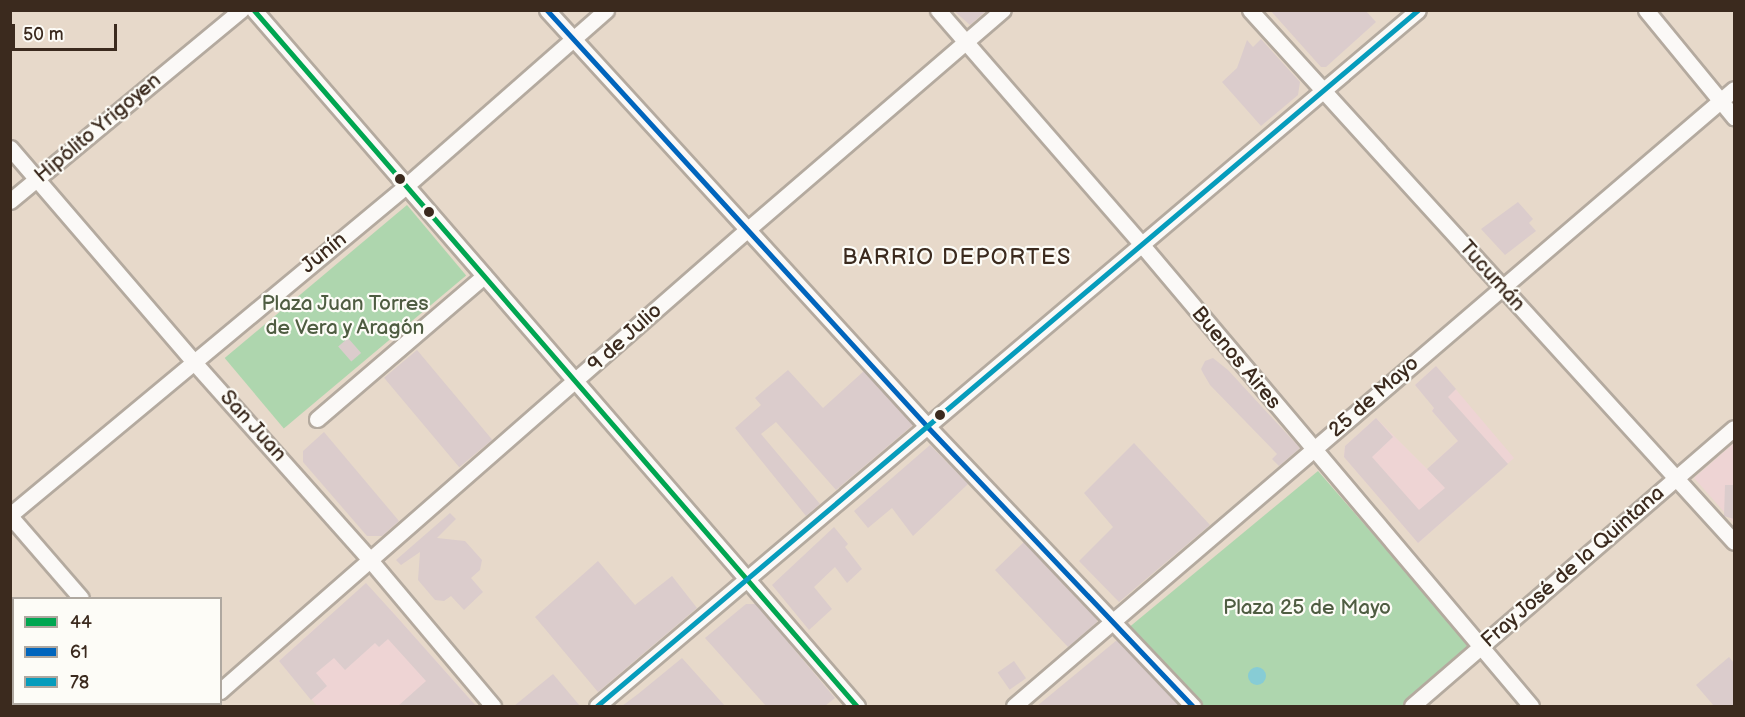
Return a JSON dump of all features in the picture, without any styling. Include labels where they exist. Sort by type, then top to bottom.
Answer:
[{"type":"street","name":"Hipólito Yrigoyen","points":[[10,201],[241,10]]},
{"type":"street","points":[[254,10],[407,185],[574,383],[857,706]]},
{"type":"street","points":[[547,10],[928,427],[1192,706]]},
{"type":"street","name":"Junín","points":[[10,516],[193,361],[407,185],[606,10]]},
{"type":"street","name":"Buenos Aires","points":[[938,10],[1142,245],[1480,648],[1532,706]]},
{"type":"street","name":"9 de Julio","points":[[222,689],[748,229],[1003,10]]},
{"type":"street","name":"Tucumán","points":[[1250,10],[1734,542]]},
{"type":"street","points":[[597,706],[1418,10]]},
{"type":"street","points":[[1646,10],[1734,117]]},
{"type":"street","name":"25 de Mayo","points":[[1014,706],[1734,89]]},
{"type":"street","name":"San Juan","points":[[10,148],[193,361],[370,560],[493,706]]},
{"type":"street","points":[[317,419],[484,276]]},
{"type":"street","name":"Fray José de la Quintana","points":[[1412,706],[1734,428]]},
{"type":"street","points":[[10,516],[80,597]]},
{"type":"shaded area","points":[[1436,366],[1514,458],[1418,543],[1344,457],[1345,446],[1376,418],[1427,469],[1458,441],[1432,411],[1434,407],[1415,385]]},
{"type":"shaded area","points":[[1734,443],[1734,523],[1694,478]]},
{"type":"shaded area","points":[[389,608],[476,706],[317,706],[279,661],[322,622],[345,648]]},
{"type":"green space","name":"Plaza Juan Torres de Vera y Aragón","points":[[407,205],[466,275],[284,428],[225,358]]},
{"type":"green space","name":"Plaza 25 de Mayo","points":[[1318,471],[1472,648],[1405,706],[1199,706],[1127,629]]},
{"type":"water","points":[[1257,667],[1263,670],[1266,676],[1263,682],[1257,685],[1251,682],[1248,676],[1251,670]]},
{"type":"building","points":[[953,10],[987,10],[970,25]]},
{"type":"building","points":[[1270,10],[1365,10],[1376,22],[1326,67],[1321,67]]},
{"type":"building","points":[[1261,39],[1300,82],[1298,95],[1261,126],[1222,82],[1237,68],[1247,40],[1253,47]]},
{"type":"building","points":[[1518,202],[1533,219],[1529,223],[1536,231],[1505,255],[1481,229]]},
{"type":"building","points":[[348,338],[361,353],[351,362],[338,347]]},
{"type":"building","points":[[417,350],[492,440],[459,467],[384,378]]},
{"type":"building","points":[[1213,358],[1228,370],[1300,448],[1279,466],[1272,459],[1277,454],[1210,385],[1201,369],[1205,361]]},
{"type":"building","points":[[1436,366],[1456,389],[1448,397],[1508,464],[1418,543],[1344,457],[1345,446],[1376,418],[1393,437],[1372,457],[1419,510],[1445,488],[1427,469],[1458,441],[1432,411],[1434,408],[1415,385]]},
{"type":"building","points":[[788,370],[823,408],[864,371],[913,425],[836,490],[776,422],[761,434],[820,504],[806,516],[735,428],[761,405],[755,398]]},
{"type":"building","points":[[324,432],[399,521],[382,536],[367,536],[303,462],[303,451]]},
{"type":"building","points":[[1134,443],[1210,525],[1119,602],[1079,561],[1113,527],[1084,493]]},
{"type":"building","points":[[930,445],[968,484],[913,536],[892,508],[868,528],[854,511]]},
{"type":"building","points":[[1725,485],[1734,485],[1734,519],[1724,516]]},
{"type":"building","points":[[450,513],[456,519],[437,538],[465,541],[482,560],[480,570],[471,578],[483,592],[464,610],[451,596],[444,601],[435,600],[418,580],[420,552],[401,565],[396,560]]},
{"type":"building","points":[[834,527],[848,544],[845,547],[862,569],[847,583],[835,567],[814,587],[832,609],[809,630],[772,585]]},
{"type":"building","points":[[1024,542],[1097,619],[1097,622],[1068,647],[995,570]]},
{"type":"building","points":[[598,561],[635,605],[672,576],[697,608],[598,692],[535,617]]},
{"type":"building","points":[[366,583],[476,706],[398,706],[426,681],[388,639],[379,647],[375,643],[345,670],[334,658],[316,673],[327,686],[311,700],[279,661]]},
{"type":"building","points":[[746,604],[756,604],[835,698],[825,706],[766,706],[705,638]]},
{"type":"building","points":[[1117,640],[1180,706],[1037,706]]},
{"type":"building","points":[[1729,657],[1734,663],[1734,706],[1714,706],[1696,685]]},
{"type":"building","points":[[682,658],[725,706],[622,706],[638,694]]},
{"type":"building","points":[[1014,661],[1026,678],[1010,690],[998,672]]},
{"type":"building","points":[[553,674],[580,706],[514,706]]},
{"type":"transit line","name":"44","points":[[254,10],[857,706]]},
{"type":"transit line","name":"61","points":[[547,10],[928,427],[1193,706]]},
{"type":"transit line","name":"78","points":[[597,706],[1418,10]]},
{"type":"district","name":"BARRIO DEPORTES","points":[[957,258]]}]
